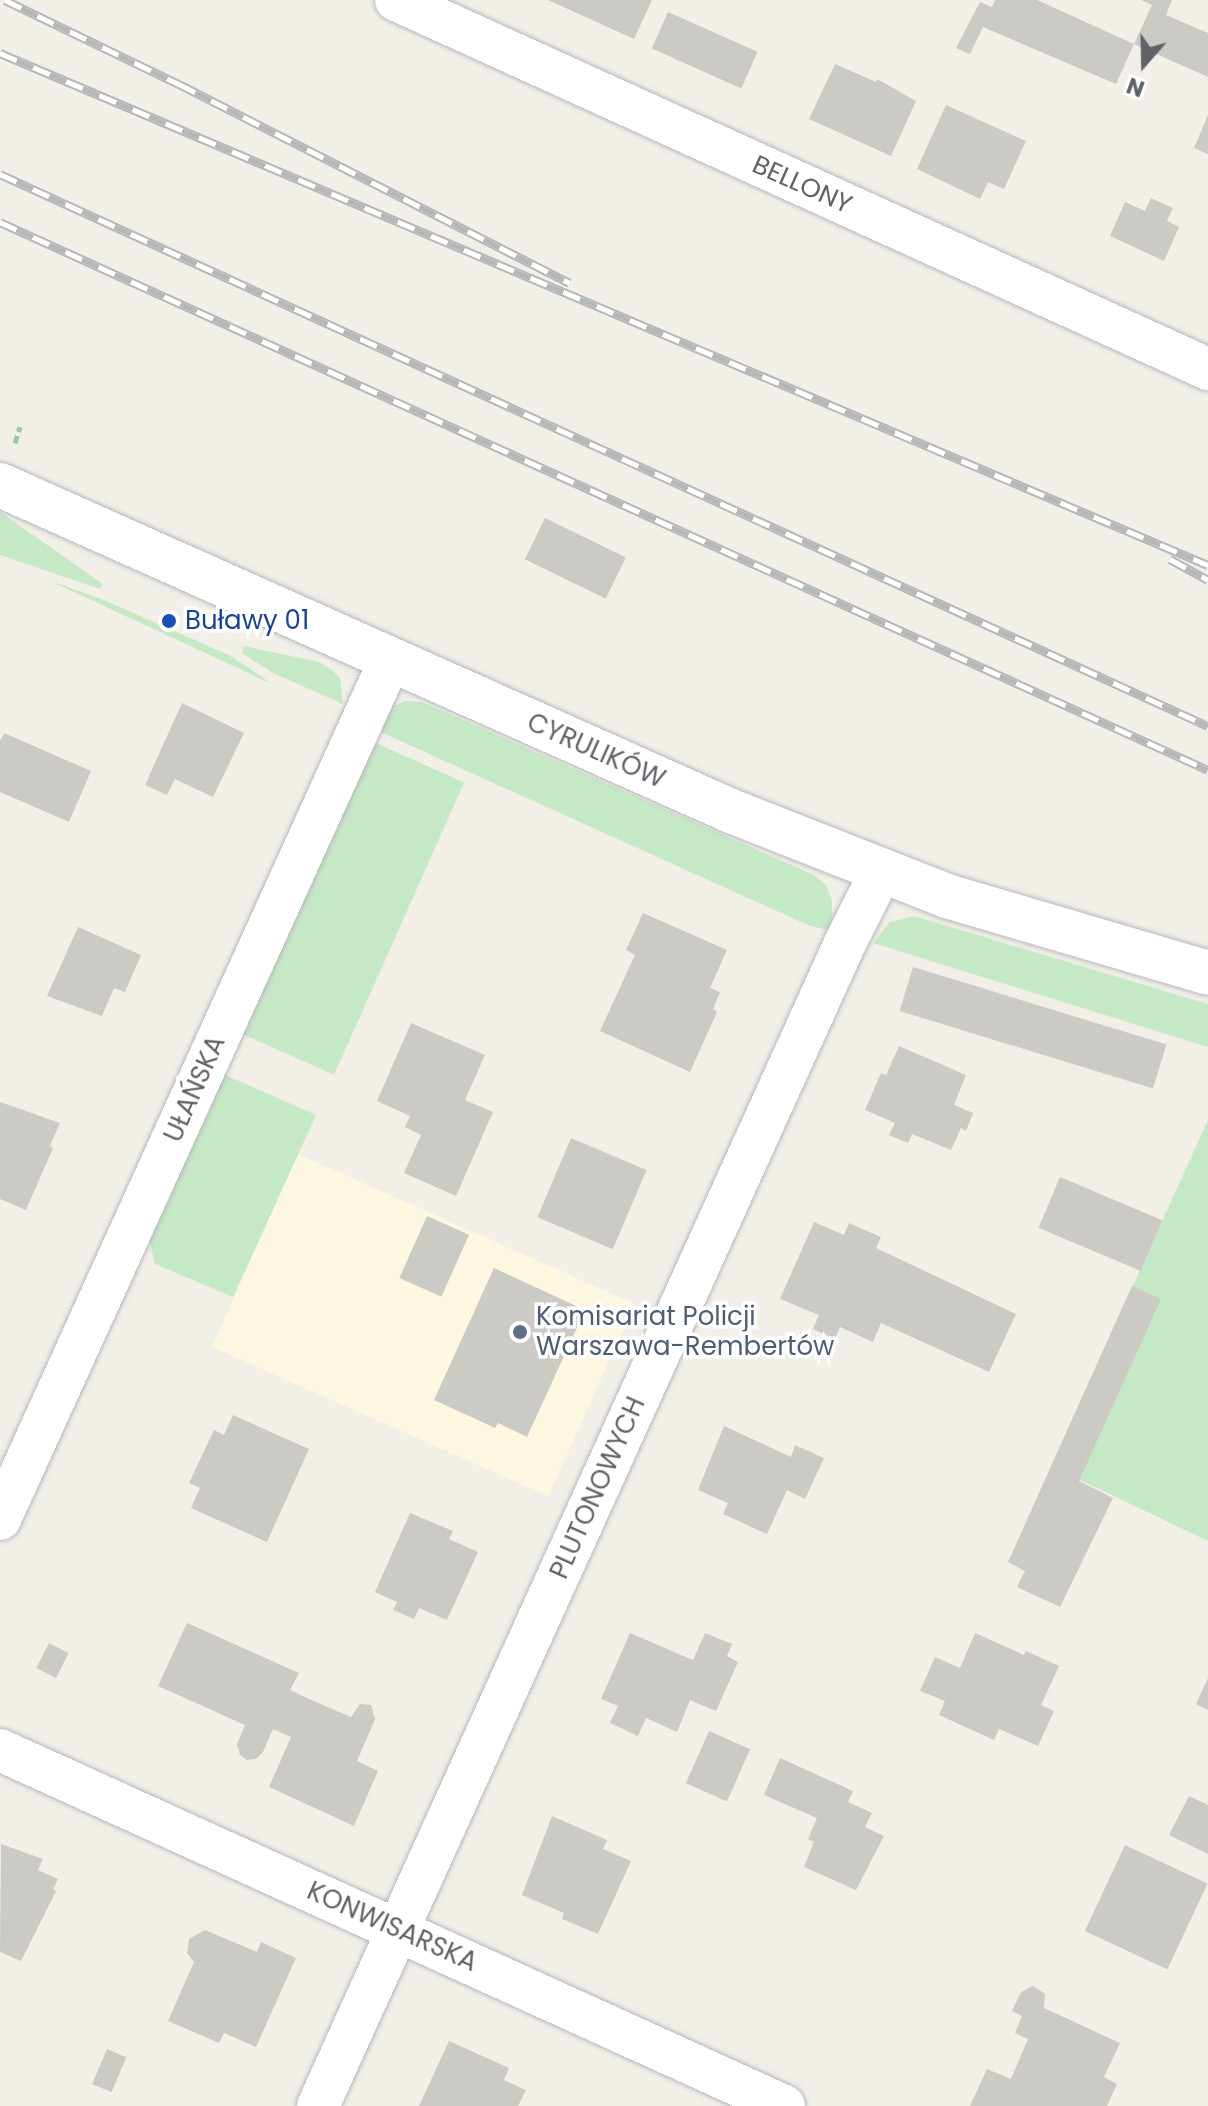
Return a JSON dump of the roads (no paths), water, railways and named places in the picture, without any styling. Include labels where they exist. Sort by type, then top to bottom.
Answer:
[{"type":"main road","name":"CYRULIKÓW","points":[[0,485],[731,811],[881,872],[947,896],[1208,973]]},
{"type":"street","name":"BELLONY","points":[[396,0],[1208,369]]},
{"type":"street","name":"UŁAŃSKA","points":[[0,1519],[390,660]]},
{"type":"street","name":"PLUTONOWYCH","points":[[318,2106],[881,872]]},
{"type":"street","name":"KONWISARSKA","points":[[0,1750],[784,2106]]},
{"type":"railway","points":[[5,0],[179,84],[569,283]]},
{"type":"railway","points":[[0,53],[1208,565]]},
{"type":"railway","points":[[0,174],[1208,726]]},
{"type":"railway","points":[[0,222],[1208,770]]},
{"type":"railway","points":[[1170,559],[1208,580]]},
{"type":"place","name":"Buławy 01","points":[[169,621]]},
{"type":"place","name":"Komisariat Policji Warszawa-Rembertów","points":[[520,1332]]}]
